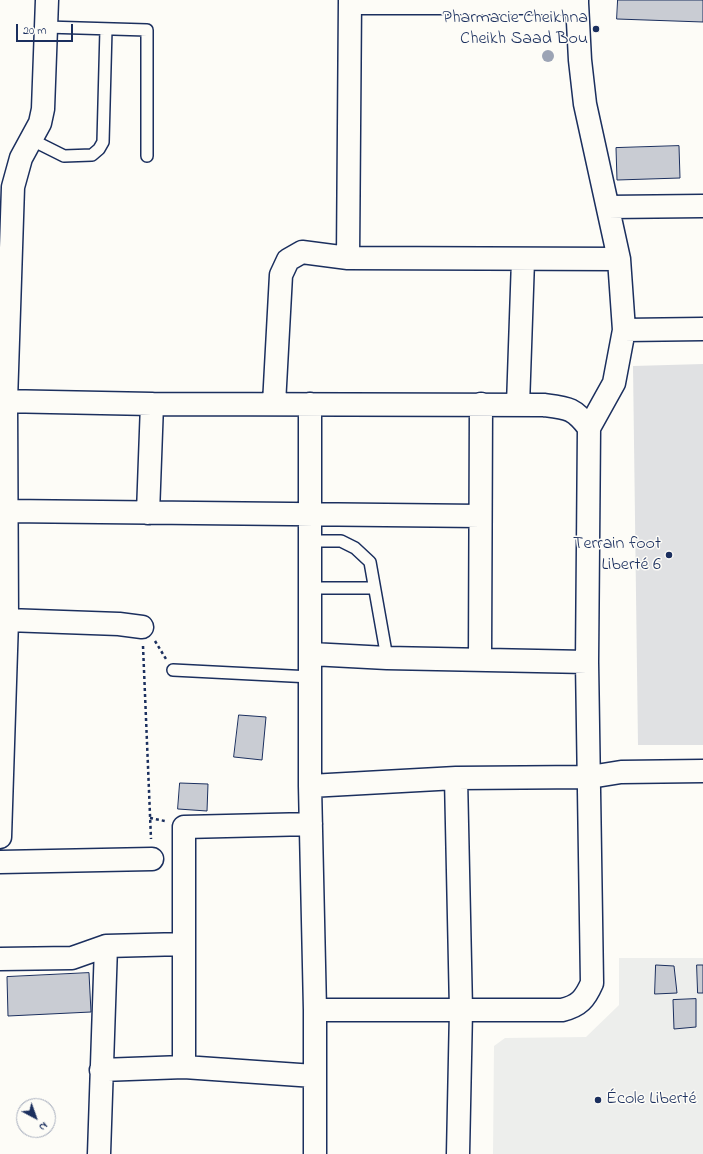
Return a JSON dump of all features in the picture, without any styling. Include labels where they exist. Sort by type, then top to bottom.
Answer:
[{"type":"street","points":[[0,838],[7,620],[3,401],[14,187],[21,158],[40,123],[43,109],[47,0]]},
{"type":"street","points":[[315,1010],[562,1010],[572,1008],[582,1002],[592,983],[590,777],[587,662],[589,428],[614,383],[624,330],[619,259],[595,156],[585,104],[580,60],[577,1],[350,2],[348,258]]},
{"type":"street","points":[[608,207],[703,206]]},
{"type":"street","points":[[274,404],[281,275],[288,260],[302,252],[348,258],[523,260],[619,259]]},
{"type":"street","points":[[518,405],[523,260]]},
{"type":"street","points":[[624,330],[703,329]]},
{"type":"street","points":[[3,401],[152,404],[518,405],[564,408],[578,415],[589,428]]},
{"type":"street","points":[[148,513],[152,404]]},
{"type":"street","points":[[310,404],[310,786],[315,1010],[315,1154]]},
{"type":"street","points":[[480,660],[481,404]]},
{"type":"street","points":[[6,511],[480,516]]},
{"type":"street","points":[[7,620],[119,624],[142,629]]},
{"type":"street","points":[[311,654],[387,658],[587,662]]},
{"type":"street","points":[[310,786],[456,778],[590,777],[621,772],[703,771]]},
{"type":"street","points":[[456,778],[461,1010],[458,1154]]},
{"type":"street","points":[[184,1067],[184,827],[311,824]]},
{"type":"street","points":[[0,862],[152,859]]},
{"type":"street","points":[[0,959],[72,958],[106,946],[184,944]]},
{"type":"street","points":[[99,1154],[106,946]]},
{"type":"street","points":[[101,1070],[184,1067],[314,1076]]},
{"type":"lane","points":[[46,28],[147,30],[146,156]]},
{"type":"lane","points":[[32,140],[64,156],[92,154],[99,149],[102,142],[106,29]]},
{"type":"lane","points":[[310,541],[341,542],[355,548],[370,562],[387,658]]},
{"type":"lane","points":[[311,588],[374,588]]},
{"type":"lane","points":[[174,670],[311,677]]},
{"type":"path","points":[[142,629],[154,640],[174,670]]},
{"type":"path","points":[[142,629],[152,859]]},
{"type":"shaded area","name":"Terrain foot Liberté 6","points":[[703,364],[703,745],[638,745],[633,366]]},
{"type":"shaded area","name":"École Liberté","points":[[619,958],[703,958],[703,1154],[493,1154],[494,1046],[505,1038],[586,1037],[619,1005]]},
{"type":"building","points":[[618,0],[703,0],[703,22],[617,19]]},
{"type":"building","points":[[679,146],[680,178],[617,180],[616,148]]},
{"type":"building","points":[[239,715],[266,717],[262,760],[234,757]]},
{"type":"building","points":[[180,783],[208,784],[207,811],[178,809]]},
{"type":"building","points":[[656,965],[674,966],[677,993],[655,994]]},
{"type":"building","points":[[697,965],[703,965],[703,993],[698,993]]},
{"type":"building","points":[[89,973],[91,1012],[8,1016],[7,977]]},
{"type":"building","points":[[696,999],[696,1027],[674,1029],[673,1000]]},
{"type":"place","name":"Pharmacie Cheikhna Cheikh Saad Bou","points":[[596,29]]},
{"type":"place","name":"Terrain foot Liberté 6","points":[[669,555]]},
{"type":"place","name":"École Liberté","points":[[598,1100]]}]
